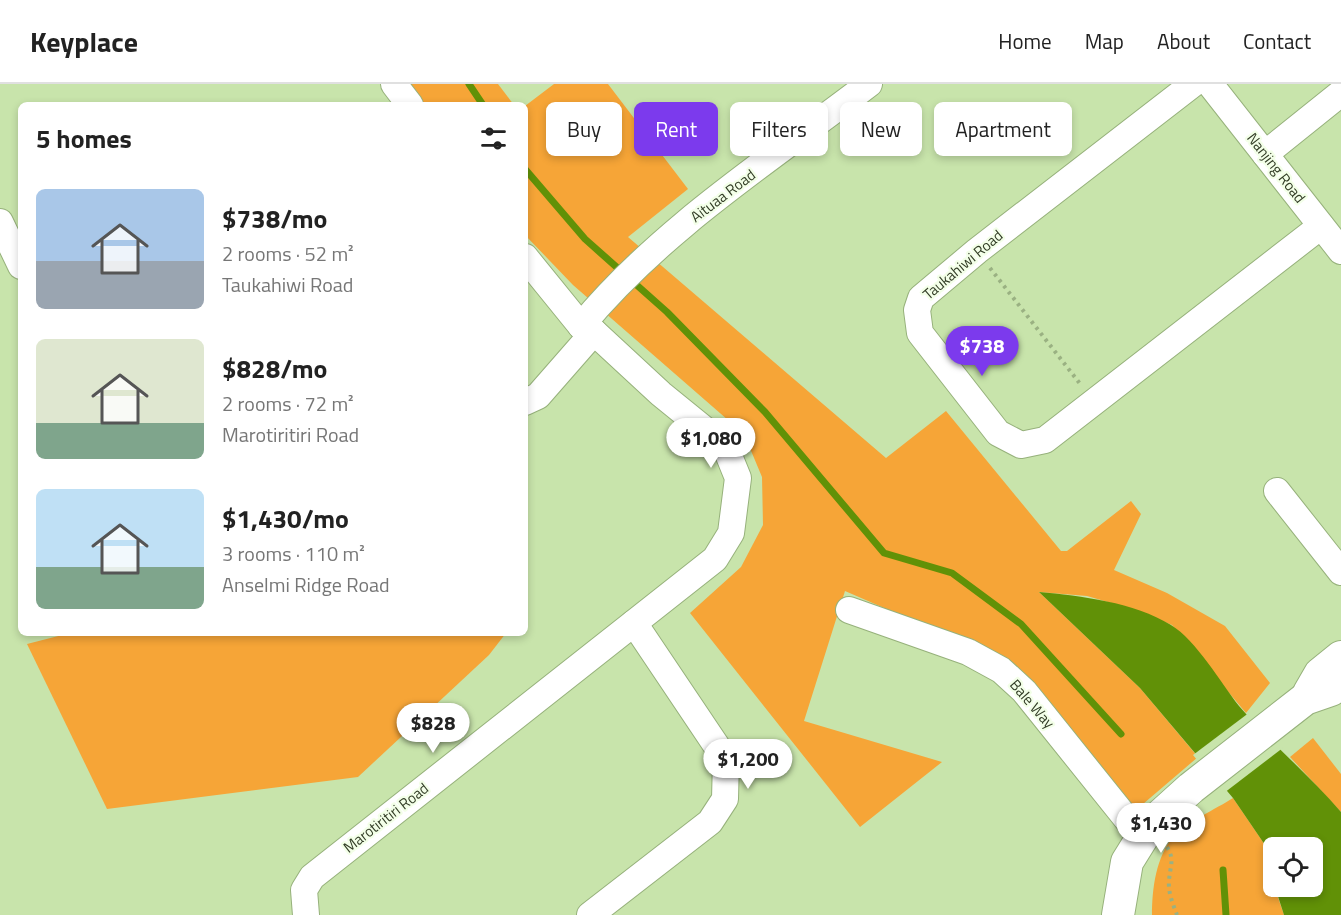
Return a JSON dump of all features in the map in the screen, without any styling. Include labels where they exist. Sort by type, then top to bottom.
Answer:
[{"type":"street","points":[[394,84],[408,102]]},
{"type":"street","name":"Aituaa Road","points":[[528,401],[538,396],[588,329],[611,290],[662,243],[869,84]]},
{"type":"street","name":"Taukahiwi Road","points":[[1193,84],[977,251],[921,298],[917,310],[920,333],[998,433],[1021,445],[1045,440],[1321,226]]},
{"type":"street","name":"Nanjing Road","points":[[1210,84],[1341,252]]},
{"type":"street","points":[[1265,154],[1341,93]]},
{"type":"street","points":[[0,222],[18,260]]},
{"type":"street","name":"Marotiritiri Road","points":[[306,915],[304,890],[312,877],[715,559],[731,533],[738,478],[725,446],[588,329],[528,267]]},
{"type":"street","points":[[1277,491],[1341,572]]},
{"type":"street","name":"Bale Way","points":[[849,610],[968,652],[1001,670],[1024,691],[1153,840]]},
{"type":"street","points":[[590,915],[710,822],[725,799],[726,760],[634,623]]},
{"type":"street","points":[[1294,707],[1320,674],[1341,657]]},
{"type":"street","points":[[1118,915],[1127,862],[1153,840],[1164,810],[1294,707],[1331,690],[1341,682]]},
{"type":"path","points":[[990,267],[1082,386]]},
{"type":"path","points":[[1153,840],[1173,857],[1169,881],[1171,900],[1177,915]]},
{"type":"shaded area","points":[[407,84],[498,84],[512,102],[421,102]]},
{"type":"shaded area","points":[[554,84],[608,84],[622,102],[546,102],[546,156],[622,156],[622,102],[634,118],[634,156],[663,156],[688,189],[628,237],[886,458],[946,411],[1061,551],[1067,551],[1131,501],[1141,514],[1114,570],[1167,593],[1225,626],[1270,683],[1246,713],[1172,625],[1132,609],[1087,596],[1039,592],[1140,688],[1198,757],[1136,810],[1011,663],[845,591],[804,721],[942,762],[860,827],[690,613],[741,567],[763,525],[762,477],[744,434],[573,285],[528,238],[528,104]]},
{"type":"shaded area","points":[[1039,592],[1107,601],[1141,611],[1171,625],[1190,641],[1239,706],[1341,812],[1341,915],[1284,915],[1278,897],[1323,897],[1323,837],[1263,837],[1263,842],[1233,798],[1140,688]]},
{"type":"shaded area","points":[[58,636],[504,636],[489,655],[358,777],[107,809],[27,644]]},
{"type":"shaded area","points":[[1313,738],[1341,774],[1341,812],[1290,757]]},
{"type":"shaded area","points":[[1233,798],[1263,842],[1263,897],[1278,897],[1284,915],[1152,915],[1153,894],[1159,863],[1168,844],[1186,826]]},
{"type":"pier","points":[[1250,712],[1284,747],[1224,793],[1193,755]]},
{"type":"waterway","points":[[469,84],[481,102]]},
{"type":"waterway","points":[[528,172],[585,239],[667,312],[765,412],[884,553],[952,573],[1021,624],[1121,734]]},
{"type":"waterway","points":[[1223,870],[1226,915]]}]
